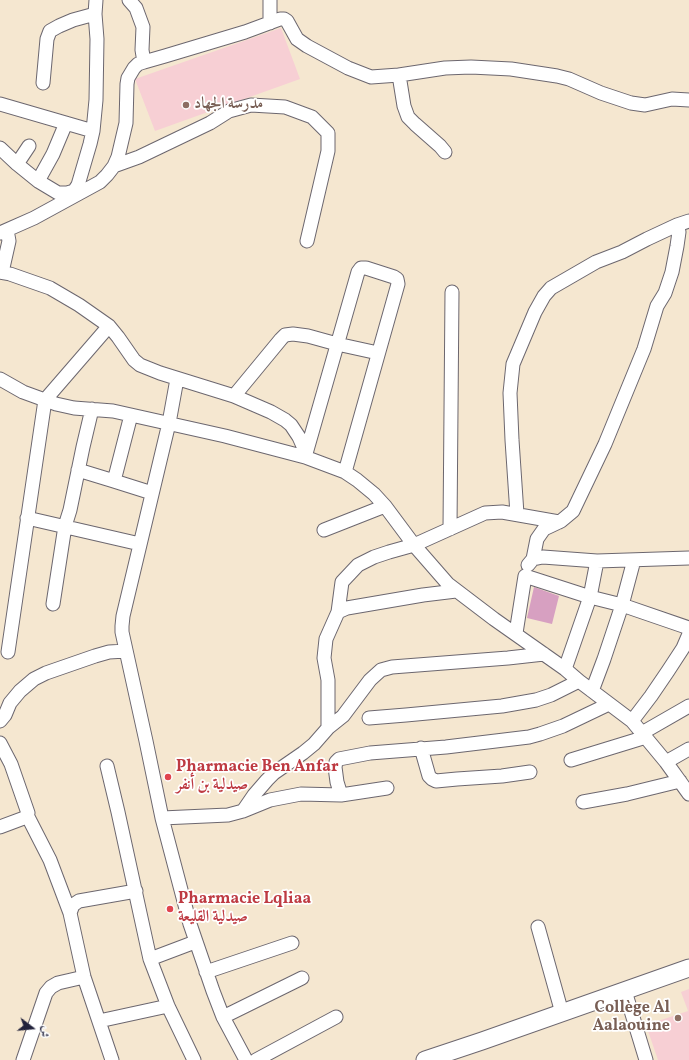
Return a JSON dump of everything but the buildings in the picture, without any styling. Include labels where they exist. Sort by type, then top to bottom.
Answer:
[{"type":"main road","points":[[429,1059],[482,1042],[689,968]]},
{"type":"street","points":[[0,148],[38,181],[58,192],[68,193],[74,191],[78,185],[93,131],[96,100],[96,0]]},
{"type":"street","points":[[129,0],[136,8],[144,27],[142,50],[144,62]]},
{"type":"street","points":[[270,0],[270,23]]},
{"type":"street","points":[[43,83],[47,39],[50,31],[66,23],[96,14]]},
{"type":"street","points":[[305,457],[301,441],[296,430],[285,420],[271,412],[234,396],[177,379],[136,363],[109,326],[50,288],[1,272],[9,241],[4,231],[34,218],[100,182],[114,166],[126,123],[128,78],[138,64],[245,32],[280,19],[286,19],[297,39],[301,42],[348,68],[371,77],[399,76],[445,68],[471,67],[511,69],[542,73],[569,79],[601,93],[631,103],[645,105],[672,99],[689,100]]},
{"type":"street","points":[[399,76],[404,106],[408,117],[446,152]]},
{"type":"street","points":[[114,166],[146,154],[210,123],[229,111],[250,105],[285,107],[312,117],[328,133],[328,151],[307,241]]},
{"type":"street","points":[[1,108],[66,123],[93,131]]},
{"type":"street","points":[[38,181],[53,154],[66,123]]},
{"type":"street","points":[[18,164],[29,146]]},
{"type":"street","points":[[517,514],[510,393],[513,364],[526,332],[544,296],[551,288],[596,262],[622,252],[683,223]]},
{"type":"street","points":[[516,633],[525,576],[528,566],[533,559],[537,539],[544,529],[559,522],[573,511],[605,444],[644,350],[657,306],[665,293],[672,272],[679,232],[683,223]]},
{"type":"street","points":[[305,457],[358,272],[361,268],[366,268],[394,277],[397,279],[398,284],[345,472]]},
{"type":"street","points":[[450,529],[452,292]]},
{"type":"street","points":[[8,652],[45,400],[109,326]]},
{"type":"street","points":[[234,396],[285,335],[293,334],[308,336],[378,353]]},
{"type":"street","points":[[0,379],[23,392],[56,404],[74,408],[113,411],[225,436],[305,457],[345,472],[374,494],[385,506],[414,545],[456,591],[566,669],[579,681],[632,721],[666,762],[689,794]]},
{"type":"street","points":[[177,379],[169,423],[122,626],[162,818],[175,872],[195,942],[212,991],[223,1017],[246,1060]]},
{"type":"street","points":[[53,604],[65,526],[70,510],[92,409]]},
{"type":"street","points":[[114,481],[131,415]]},
{"type":"street","points":[[78,470],[152,493]]},
{"type":"street","points":[[324,530],[385,506]]},
{"type":"street","points":[[328,728],[328,680],[324,658],[326,639],[338,612],[342,582],[358,564],[389,552],[414,545],[485,513],[502,512],[559,522]]},
{"type":"street","points":[[27,518],[140,544]]},
{"type":"street","points":[[533,559],[543,557],[597,561],[689,558]]},
{"type":"street","points":[[592,691],[622,605],[634,560]]},
{"type":"street","points":[[566,669],[590,596],[597,561]]},
{"type":"street","points":[[525,576],[622,605],[689,628]]},
{"type":"street","points":[[338,612],[347,608],[456,591]]},
{"type":"street","points":[[632,721],[668,671],[683,648],[689,634]]},
{"type":"street","points":[[0,721],[20,691],[34,679],[46,673],[95,656],[109,652],[126,650]]},
{"type":"street","points":[[243,811],[254,794],[274,773],[303,754],[328,728],[343,716],[370,680],[381,670],[392,667],[544,654]]},
{"type":"street","points":[[369,718],[502,706],[536,700],[551,695],[579,681]]},
{"type":"street","points":[[341,795],[337,782],[336,762],[338,759],[343,757],[529,737],[563,726],[609,704]]},
{"type":"street","points":[[571,760],[644,735],[689,706]]},
{"type":"street","points":[[0,743],[11,764],[27,810],[27,815],[50,860],[70,913],[84,977],[112,1060]]},
{"type":"street","points":[[421,748],[429,776],[434,780],[502,776],[530,772]]},
{"type":"street","points":[[666,762],[689,748]]},
{"type":"street","points":[[107,766],[150,959],[168,1006],[194,1060]]},
{"type":"street","points":[[583,802],[627,794],[680,781]]},
{"type":"street","points":[[162,818],[228,815],[243,811],[270,800],[301,794],[341,795],[387,788]]},
{"type":"street","points":[[0,827],[20,820],[27,815]]},
{"type":"street","points":[[70,913],[73,905],[79,901],[136,891]]},
{"type":"street","points":[[538,927],[562,1013]]},
{"type":"street","points":[[150,959],[195,942]]},
{"type":"street","points":[[206,972],[292,944]]},
{"type":"street","points":[[23,1060],[46,992],[50,987],[58,983],[84,977]]},
{"type":"street","points":[[223,1017],[302,978]]},
{"type":"street","points":[[624,991],[646,1060]]},
{"type":"street","points":[[100,1021],[168,1006]]},
{"type":"street","points":[[256,1060],[336,1017]]},
{"type":"shaded area","name":"مدرسة الجهاد","points":[[281,28],[300,79],[155,131],[135,79]]},
{"type":"shaded area","name":"Collège Al Aalaouine","points":[[689,989],[689,1060],[658,1060],[646,1025],[688,1011],[681,992]]},
{"type":"place","name":"مدرسة الجهاد","points":[[186,105]]},
{"type":"place","name":"Pharmacie Ben Anfar صيدلية بن أنفر","points":[[168,777]]},
{"type":"place","name":"Pharmacie Lqliaa صيدلية القليعة","points":[[170,909]]},
{"type":"place","name":"Collège Al Aalaouine","points":[[678,1018]]}]
